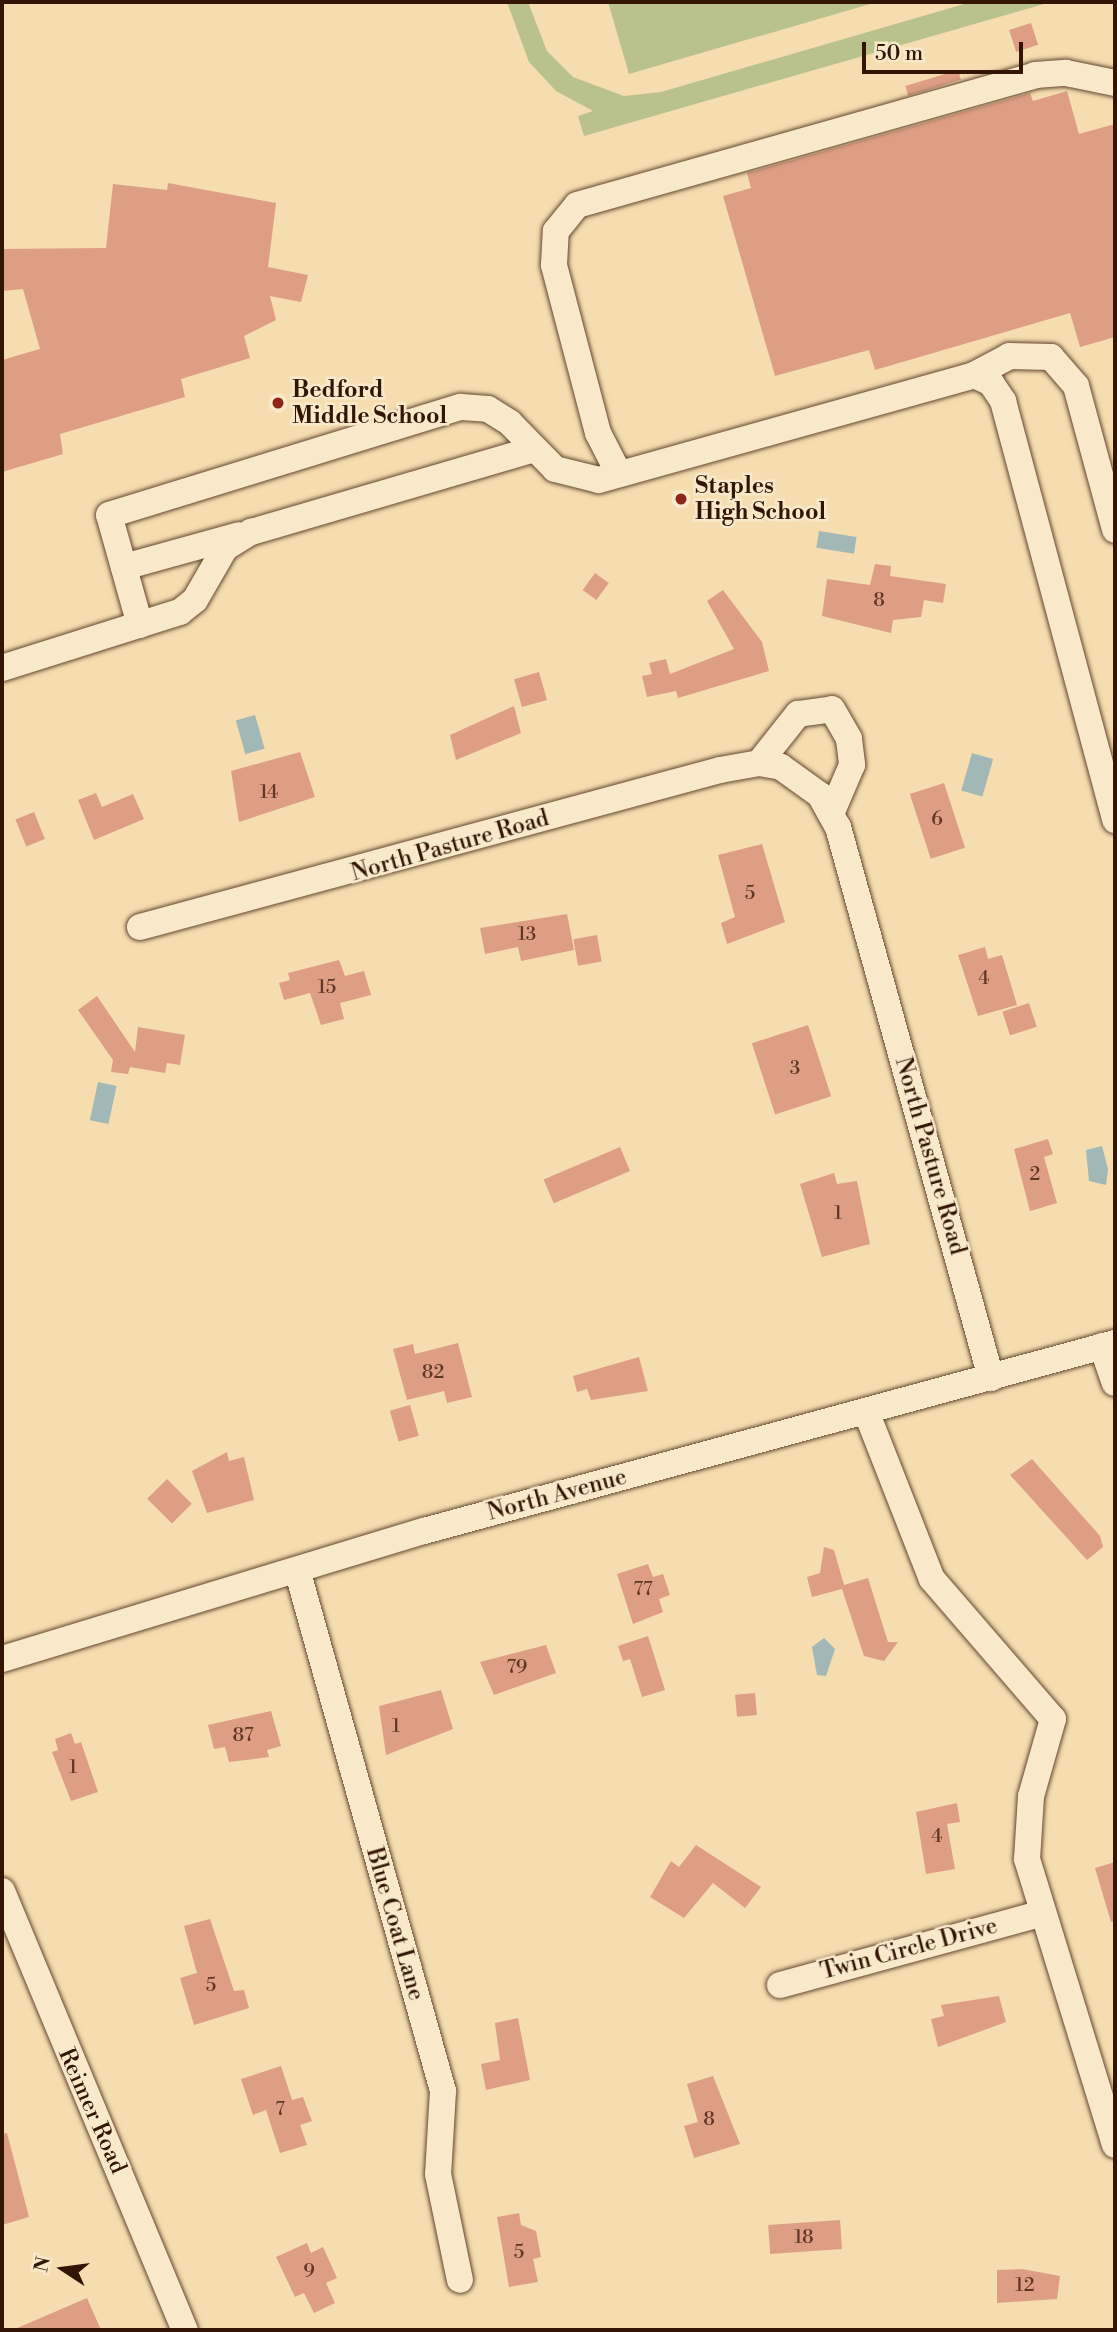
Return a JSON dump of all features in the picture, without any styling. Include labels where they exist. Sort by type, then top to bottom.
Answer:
[{"type":"street","points":[[619,474],[598,433],[554,265],[556,231],[577,205],[1035,75],[1066,73],[1115,83]]},
{"type":"street","points":[[140,625],[108,515],[461,407],[488,410],[510,423],[531,450],[576,478],[619,474],[974,375],[1009,356],[1051,357],[1066,367],[1115,530]]},
{"type":"street","points":[[974,375],[991,383],[1003,401],[1115,820]]},
{"type":"street","points":[[124,567],[531,450]]},
{"type":"street","points":[[2,668],[140,625],[195,600],[225,548],[251,532]]},
{"type":"street","points":[[759,763],[798,714],[832,709],[849,739],[852,765],[831,814]]},
{"type":"street","name":"North Pasture Road","points":[[139,927],[759,763],[799,777],[831,814],[991,1378]]},
{"type":"street","points":[[1109,1344],[1115,1382]]},
{"type":"street","name":"North Avenue","points":[[2,1659],[298,1573],[424,1531],[1109,1344]]},
{"type":"street","points":[[866,1411],[932,1579],[1053,1719],[1026,1841],[1039,1914],[1071,1990],[1115,2145]]},
{"type":"street","name":"Blue Coat Lane","points":[[298,1573],[443,2091],[438,2174],[460,2280]]},
{"type":"street","name":"Reimer Road","points":[[2,1891],[185,2330]]},
{"type":"street","name":"Twin Circle Drive","points":[[780,1985],[1039,1914]]},
{"type":"green space","points":[[507,2],[528,2],[547,51],[573,77],[624,96],[661,92],[971,2],[1044,4],[584,136],[578,116],[593,111],[556,91],[529,62]]},
{"type":"green space","points":[[608,2],[877,2],[629,74]]},
{"type":"shaded area","points":[[819,531],[857,537],[854,554],[816,548]]},
{"type":"shaded area","points":[[255,715],[265,749],[245,754],[236,721]]},
{"type":"shaded area","points":[[972,753],[993,759],[982,797],[961,790]]},
{"type":"shaded area","points":[[98,1082],[117,1086],[108,1124],[90,1120]]},
{"type":"shaded area","points":[[1102,1146],[1108,1169],[1106,1185],[1089,1181],[1086,1150]]},
{"type":"shaded area","points":[[824,1638],[835,1649],[826,1676],[817,1675],[812,1647]]},
{"type":"building","points":[[1031,23],[1038,45],[1016,52],[1009,30]]},
{"type":"building","points":[[958,70],[961,80],[908,96],[905,86]]},
{"type":"building","points":[[1067,91],[1079,134],[1115,124],[1115,337],[1080,347],[1070,313],[875,370],[869,350],[775,376],[723,196],[751,188],[747,173],[1030,93],[1033,101]]},
{"type":"building","points":[[168,183],[276,203],[268,267],[308,275],[301,302],[270,296],[276,320],[244,336],[250,358],[181,379],[185,397],[60,434],[63,454],[2,472],[2,360],[40,349],[23,289],[2,291],[2,249],[106,248],[113,184],[167,190]]},
{"type":"building","points":[[875,564],[891,566],[890,576],[946,584],[943,603],[924,600],[921,617],[893,620],[891,633],[822,616],[827,579],[870,585]]},
{"type":"building","points":[[595,573],[609,583],[596,600],[583,590]]},
{"type":"building","points":[[723,590],[762,642],[769,671],[678,698],[676,691],[647,697],[642,676],[652,674],[649,663],[666,659],[670,674],[734,649],[707,601]]},
{"type":"building","points":[[539,672],[547,700],[522,707],[514,679]]},
{"type":"building","points":[[514,706],[521,733],[456,760],[450,735]]},
{"type":"building","points":[[300,752],[315,797],[239,822],[231,771]]},
{"type":"building","points":[[944,783],[965,848],[931,859],[910,794]]},
{"type":"building","points":[[96,793],[102,807],[133,794],[144,819],[94,840],[78,800]]},
{"type":"building","points":[[34,812],[45,839],[26,846],[15,819]]},
{"type":"building","points":[[762,844],[785,922],[727,944],[721,923],[735,917],[718,855]]},
{"type":"building","points":[[567,914],[574,950],[521,961],[518,947],[485,954],[480,928]]},
{"type":"building","points":[[597,935],[602,962],[578,966],[573,939]]},
{"type":"building","points":[[985,947],[988,959],[1002,955],[1017,1005],[978,1016],[958,955]]},
{"type":"building","points":[[339,960],[345,976],[364,971],[371,995],[340,1003],[344,1019],[321,1025],[310,993],[284,1000],[279,983],[290,980],[288,973]]},
{"type":"building","points":[[97,996],[135,1052],[138,1027],[185,1035],[180,1065],[167,1063],[165,1073],[130,1067],[128,1074],[111,1072],[113,1060],[78,1010]]},
{"type":"building","points":[[1029,1003],[1037,1027],[1010,1035],[1002,1012]]},
{"type":"building","points":[[808,1025],[831,1096],[775,1115],[752,1043]]},
{"type":"building","points":[[1048,1139],[1053,1154],[1044,1157],[1057,1203],[1030,1211],[1014,1149]]},
{"type":"building","points":[[620,1147],[630,1171],[554,1203],[544,1179]]},
{"type":"building","points":[[834,1173],[837,1184],[857,1181],[870,1244],[822,1257],[800,1184]]},
{"type":"building","points":[[458,1343],[472,1397],[447,1403],[444,1391],[407,1400],[393,1349],[413,1344],[415,1354]]},
{"type":"building","points":[[639,1357],[648,1391],[591,1400],[587,1389],[577,1392],[573,1376]]},
{"type":"building","points":[[410,1405],[419,1436],[399,1442],[390,1411]]},
{"type":"building","points":[[227,1452],[229,1461],[244,1457],[254,1500],[207,1513],[192,1471]]},
{"type":"building","points":[[1032,1459],[1100,1536],[1103,1547],[1087,1560],[1010,1475]]},
{"type":"building","points":[[167,1479],[192,1504],[172,1524],[147,1499]]},
{"type":"building","points":[[824,1547],[834,1550],[844,1585],[868,1578],[888,1642],[898,1642],[884,1661],[864,1656],[842,1589],[812,1597],[807,1577],[820,1573]]},
{"type":"building","points":[[648,1564],[653,1577],[663,1574],[670,1595],[659,1599],[663,1612],[633,1624],[617,1574]]},
{"type":"building","points":[[648,1636],[665,1690],[642,1697],[630,1659],[623,1661],[618,1646]]},
{"type":"building","points":[[546,1645],[556,1673],[494,1695],[480,1662]]},
{"type":"building","points":[[441,1690],[453,1729],[386,1755],[379,1706]]},
{"type":"building","points":[[755,1693],[757,1715],[737,1717],[735,1695]]},
{"type":"building","points":[[271,1711],[281,1746],[267,1750],[269,1757],[229,1762],[225,1747],[214,1749],[208,1725]]},
{"type":"building","points":[[71,1733],[75,1744],[81,1742],[98,1792],[71,1801],[52,1752],[58,1750],[55,1739]]},
{"type":"building","points":[[957,1803],[960,1822],[947,1824],[955,1869],[926,1874],[916,1812]]},
{"type":"building","points":[[696,1845],[761,1887],[745,1908],[713,1883],[684,1918],[650,1897],[671,1861],[679,1867]]},
{"type":"building","points":[[1115,1862],[1115,1921],[1111,1922],[1095,1868]]},
{"type":"building","points":[[210,1919],[234,1991],[244,1990],[249,2008],[194,2025],[180,1978],[197,1973],[184,1926]]},
{"type":"building","points":[[999,1996],[1006,2022],[938,2047],[931,2019],[944,2016],[941,2005]]},
{"type":"building","points":[[518,2018],[530,2080],[486,2090],[481,2064],[500,2060],[495,2023]]},
{"type":"building","points":[[281,2066],[292,2100],[303,2097],[312,2121],[300,2125],[307,2145],[280,2153],[266,2110],[253,2115],[241,2079]]},
{"type":"building","points":[[713,2076],[740,2144],[694,2158],[684,2126],[698,2122],[687,2084]]},
{"type":"building","points":[[7,2133],[29,2217],[2,2225],[2,2134]]},
{"type":"building","points":[[519,2213],[521,2225],[536,2231],[541,2257],[533,2259],[538,2282],[509,2287],[497,2217]]},
{"type":"building","points":[[840,2220],[842,2249],[770,2254],[768,2225]]},
{"type":"building","points":[[307,2243],[311,2253],[323,2247],[337,2278],[326,2283],[335,2303],[314,2313],[304,2293],[295,2297],[276,2257]]},
{"type":"building","points":[[1022,2269],[1060,2276],[1057,2299],[997,2303],[997,2270]]},
{"type":"building","points":[[87,2298],[101,2330],[15,2330],[15,2329]]},
{"type":"place","name":"Bedford Middle School","points":[[278,403]]},
{"type":"place","name":"Staples High School","points":[[681,499]]}]
